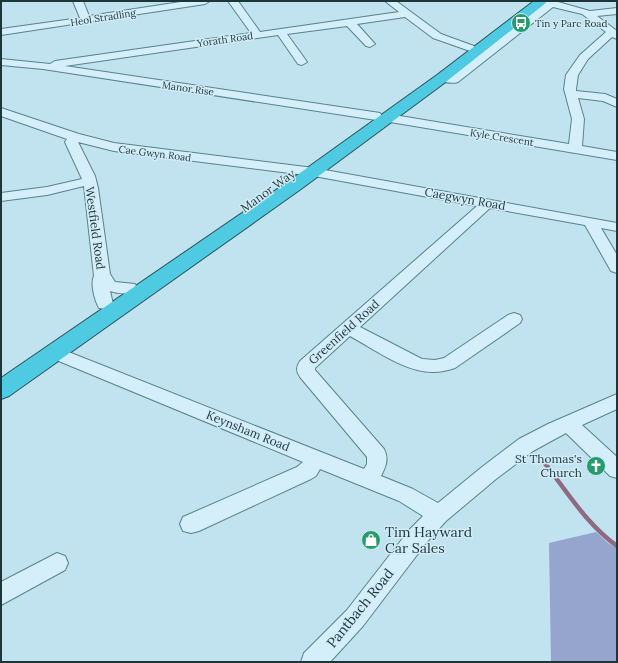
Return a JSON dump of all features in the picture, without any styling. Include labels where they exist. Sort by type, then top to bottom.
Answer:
[{"type":"highway","name":"Manor Way","points":[[382,117],[532,1]]},
{"type":"highway","name":"Manor Way","points":[[1,390],[55,353],[305,171],[382,117],[442,78],[547,2]]},
{"type":"highway","name":"Manor Way","points":[[1,377],[128,288],[305,171]]},
{"type":"street","points":[[78,1],[86,20]]},
{"type":"street","name":"Heol Stradling","points":[[1,32],[86,20],[154,5],[205,1]]},
{"type":"street","points":[[233,1],[257,35]]},
{"type":"street","points":[[390,1],[437,36],[470,48]]},
{"type":"street","points":[[547,2],[588,14],[614,34],[584,58],[575,68],[570,82],[571,94],[578,119],[575,149]]},
{"type":"street","points":[[588,14],[617,10]]},
{"type":"street","name":"Yorath Road","points":[[43,66],[407,14]]},
{"type":"street","points":[[349,22],[370,44]]},
{"type":"street","points":[[280,31],[302,62]]},
{"type":"street","name":"Manor Rise","points":[[1,62],[43,66],[382,117]]},
{"type":"street","points":[[571,94],[601,97],[617,103]]},
{"type":"street","name":"Cae Gwyn Road","points":[[1,112],[75,137],[114,147],[305,171]]},
{"type":"street","points":[[1,124],[16,117]]},
{"type":"street","name":"Kyle Crescent","points":[[382,117],[617,156]]},
{"type":"street","name":"Westfield Road","points":[[75,137],[71,142],[89,181],[102,276],[100,280],[105,304]]},
{"type":"street","name":"Caegwyn Road","points":[[305,171],[617,226]]},
{"type":"street","points":[[1,197],[47,191],[89,181]]},
{"type":"street","name":"Greenfield Road","points":[[369,481],[377,464],[377,455],[306,370],[306,366],[488,203]]},
{"type":"street","points":[[590,222],[617,268]]},
{"type":"street","name":"Westfield Road","points":[[102,276],[106,279],[109,285],[118,288],[128,288]]},
{"type":"street","points":[[349,328],[406,359],[420,365],[435,366],[449,363],[514,319]]},
{"type":"street","name":"Keynsham Road","points":[[55,353],[406,495],[439,515]]},
{"type":"street","name":"Pantbach Road","points":[[313,662],[355,618],[418,536],[439,515],[526,445],[568,422],[617,401]]},
{"type":"street","points":[[568,422],[617,470]]},
{"type":"street","points":[[191,524],[304,473],[309,470],[315,459]]},
{"type":"street","points":[[1,594],[57,563]]},
{"type":"shaded area","points":[[596,532],[608,543],[617,548],[617,662],[551,662],[549,543]]},
{"type":"waterway","points":[[540,457],[585,515],[605,537],[617,546]]},
{"type":"place","name":"Tin y Parc Road","points":[[521,23]]},
{"type":"place","name":"St Thomas's Church","points":[[596,466]]},
{"type":"place","name":"Tim Hayward Car Sales","points":[[371,540]]}]
